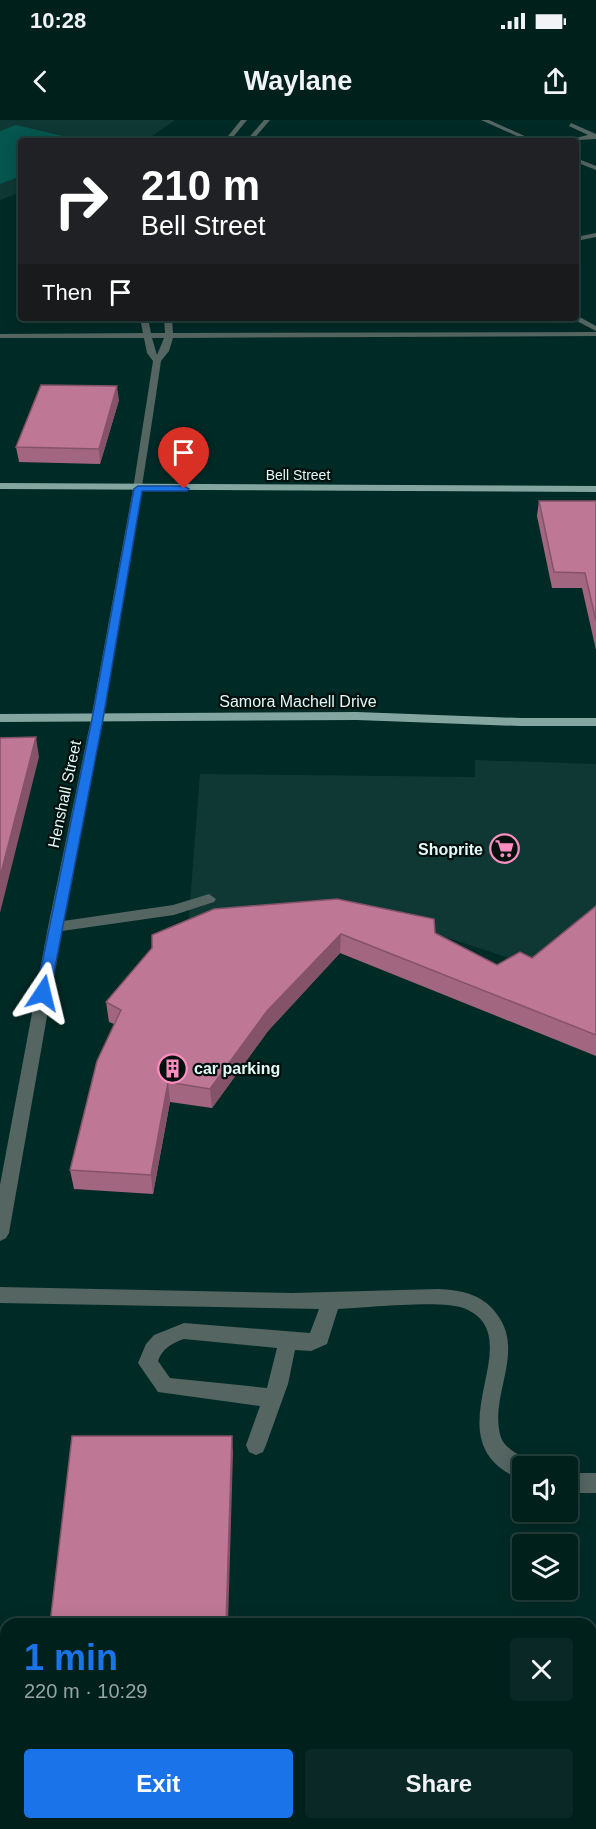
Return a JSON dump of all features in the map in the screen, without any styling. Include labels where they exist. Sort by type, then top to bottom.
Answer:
[{"type":"main road","name":"Bell Street","points":[[0,486],[138,489],[596,489]]},
{"type":"main road","name":"Samora Machell Drive","points":[[0,718],[357,716],[520,722],[596,722]]},
{"type":"street","points":[[229,138],[244,120]]},
{"type":"street","points":[[252,138],[267,120]]},
{"type":"street","points":[[484,120],[526,138]]},
{"type":"street","points":[[572,125],[596,137]]},
{"type":"street","points":[[579,139],[596,137]]},
{"type":"street","points":[[579,161],[596,160]]},
{"type":"street","points":[[579,161],[596,168]]},
{"type":"street","points":[[579,238],[596,235]]},
{"type":"street","points":[[579,319],[596,329]]},
{"type":"street","name":"Henshall Street","points":[[145,321],[151,353],[157,361]]},
{"type":"street","points":[[168,321],[170,336]]},
{"type":"street","points":[[0,336],[596,334]]},
{"type":"street","name":"Henshall Street","points":[[0,1233],[5,1171],[98,719],[138,489],[157,361],[166,351],[170,336]]},
{"type":"street","points":[[55,927],[174,910],[209,899]]},
{"type":"street","points":[[0,1295],[331,1301],[459,1298],[472,1303],[481,1310],[498,1332],[500,1353],[490,1401],[488,1429],[493,1449],[512,1463]]},
{"type":"street","points":[[273,1398],[165,1386],[148,1363],[151,1352],[158,1342],[168,1335],[184,1331],[311,1342],[320,1338],[331,1301]]},
{"type":"street","points":[[256,1445],[273,1398],[288,1341]]},
{"type":"street","points":[[578,1483],[596,1483]]},
{"type":"shaded area","points":[[0,120],[175,120],[149,138],[18,138],[18,193],[0,200]]},
{"type":"shaded area","points":[[16,125],[71,138],[18,138],[18,177],[0,184],[0,131]]},
{"type":"shaded area","points":[[475,760],[596,764],[596,919],[534,966],[430,932],[188,928],[200,774],[475,777]]},
{"type":"building","points":[[41,385],[117,386],[99,449],[16,447]]},
{"type":"building","points":[[539,501],[596,501],[596,621],[585,573],[554,572]]},
{"type":"building","points":[[36,737],[0,877],[0,738]]},
{"type":"building","name":"car parking","points":[[337,899],[434,919],[435,933],[497,965],[520,952],[532,958],[596,906],[596,1035],[341,934],[267,1011],[210,1089],[168,1082],[151,1175],[70,1170],[97,1061],[121,1010],[106,1002],[152,948],[152,935],[214,909]]},
{"type":"building","points":[[72,1436],[232,1436],[226,1618],[51,1618]]},
{"type":"place","name":"Shoprite","points":[[504,849]]},
{"type":"place","name":"car parking","points":[[173,1068]]},
{"type":"route","points":[[43,993],[98,719],[138,489],[184,489]]}]
